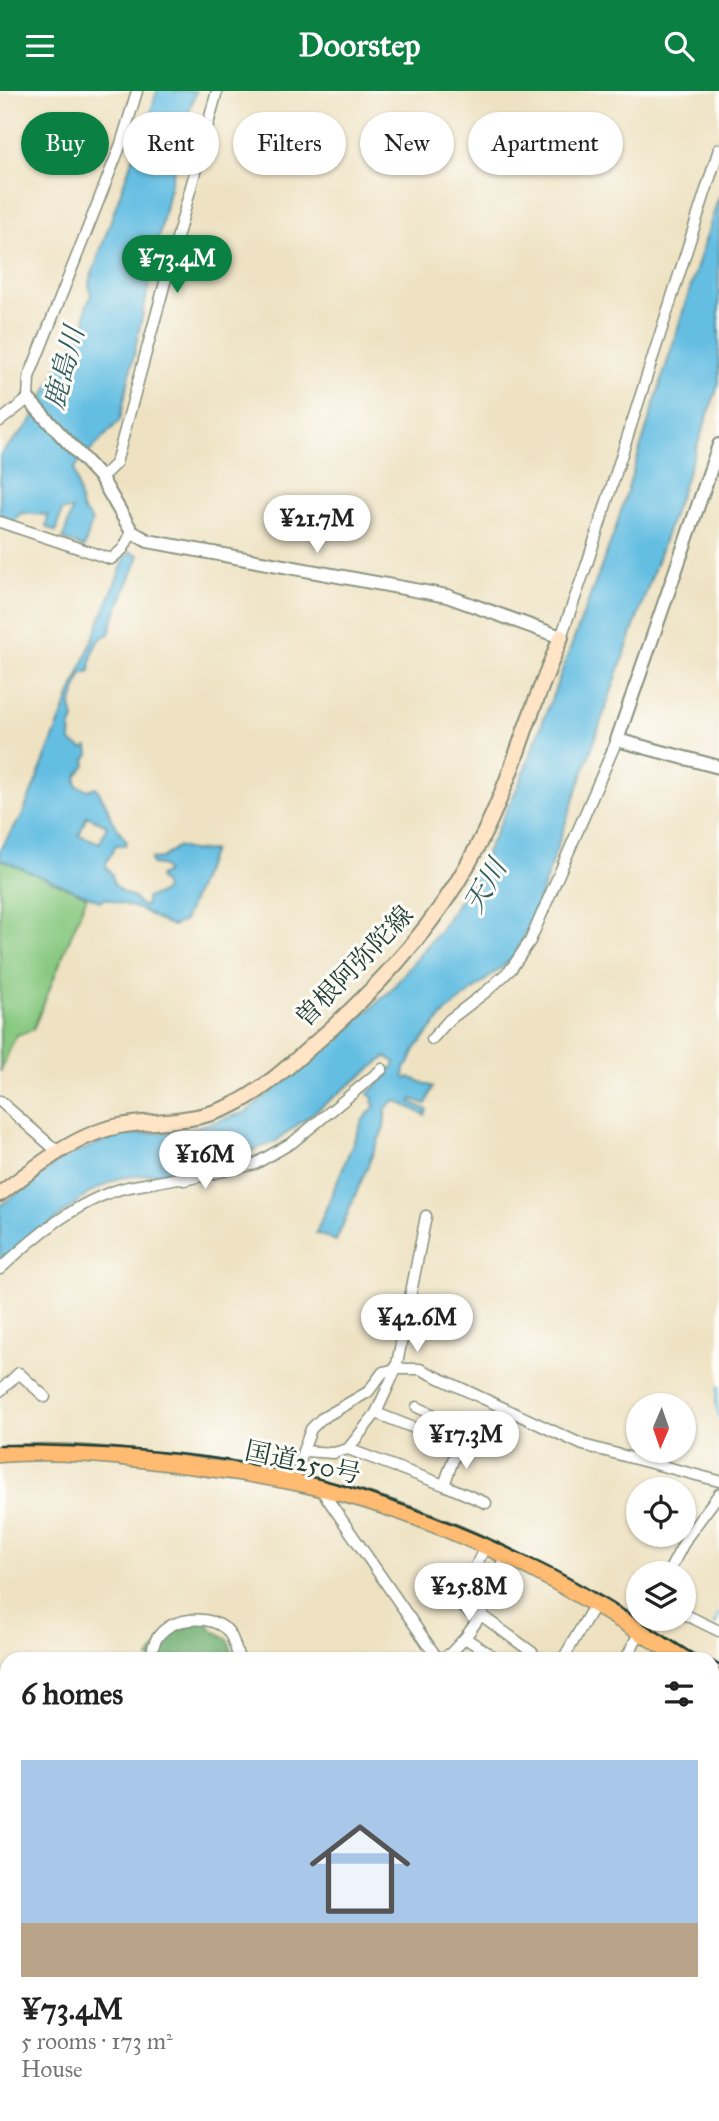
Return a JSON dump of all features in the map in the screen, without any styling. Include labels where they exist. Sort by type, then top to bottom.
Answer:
[{"type":"highway","name":"国道250号","points":[[0,1454],[53,1452],[113,1456],[211,1468],[319,1487],[421,1519],[505,1556],[626,1618]]},
{"type":"highway","name":"国道250号","points":[[650,1631],[676,1652]]},
{"type":"main road","name":"曽根阿弥陀線","points":[[0,1194],[58,1152],[99,1132],[118,1126],[183,1121],[211,1114],[251,1096],[349,1013],[400,959],[430,922],[470,861],[504,789],[561,638]]},
{"type":"street","points":[[136,91],[121,144],[29,377],[28,399],[101,478],[132,532],[148,541],[447,596],[561,638],[592,551],[719,149]]},
{"type":"street","points":[[101,478],[116,463],[217,91]]},
{"type":"street","points":[[0,421],[28,399]]},
{"type":"street","points":[[432,1039],[449,1020],[488,991],[511,969],[530,941],[617,740],[719,445]]},
{"type":"street","points":[[0,522],[111,558],[122,549],[132,532]]},
{"type":"street","points":[[617,740],[719,767]]},
{"type":"street","points":[[0,1269],[67,1214],[97,1199],[123,1189],[178,1178],[184,1180],[255,1164],[293,1142],[382,1069]]},
{"type":"street","points":[[0,1101],[58,1152]]},
{"type":"street","points":[[303,1451],[334,1453],[348,1449],[376,1413],[396,1369],[426,1216]]},
{"type":"street","points":[[295,1482],[311,1429],[321,1419],[368,1392],[383,1372],[396,1369],[419,1370],[583,1445],[719,1481]]},
{"type":"street","points":[[0,1391],[19,1373],[45,1397]]},
{"type":"street","points":[[417,1407],[459,1427]]},
{"type":"street","points":[[376,1413],[461,1447],[444,1485]]},
{"type":"street","points":[[432,1436],[440,1419]]},
{"type":"street","points":[[348,1449],[485,1503]]},
{"type":"street","points":[[319,1487],[435,1652]]},
{"type":"street","points":[[674,1561],[687,1537],[719,1495]]},
{"type":"street","points":[[485,1547],[458,1604],[532,1652]]},
{"type":"street","points":[[452,1652],[466,1638],[480,1617],[505,1556]]},
{"type":"street","points":[[567,1652],[595,1604]]},
{"type":"street","points":[[153,1652],[157,1637],[169,1627],[183,1621],[199,1619],[212,1622],[228,1631],[236,1652]]},
{"type":"street","points":[[696,1620],[718,1630]]},
{"type":"street","points":[[629,1652],[640,1631]]},
{"type":"street","points":[[466,1638],[487,1652]]},
{"type":"green space","points":[[0,859],[87,896],[33,1030],[16,1035],[0,1072]]},
{"type":"green space","points":[[205,1621],[228,1639],[232,1652],[154,1652],[166,1633]]},
{"type":"water","points":[[157,91],[196,91],[189,112],[151,112]]},
{"type":"water","points":[[127,175],[173,175],[120,420],[74,468],[82,509],[92,521],[84,548],[63,539],[72,510],[62,510],[56,532],[46,527],[48,515],[20,513],[14,522],[4,516],[0,518],[0,455],[30,423],[60,365],[85,327],[86,306],[91,297],[89,283]]},
{"type":"water","name":"天川","points":[[719,196],[719,383],[531,922],[514,957],[446,1012],[415,1049],[405,1067],[404,1077],[433,1087],[426,1104],[412,1099],[411,1102],[427,1110],[425,1115],[395,1100],[386,1108],[384,1127],[336,1241],[316,1233],[362,1121],[375,1106],[372,1102],[374,1099],[368,1093],[388,1076],[390,1068],[393,1068],[395,1062],[386,1057],[275,1142],[208,1167],[119,1178],[92,1191],[0,1263],[0,1206],[65,1157],[119,1135],[185,1131],[246,1112],[337,1039],[391,990],[440,930],[475,876],[520,782],[614,533]]},
{"type":"water","points":[[131,552],[139,555],[109,634],[97,644],[92,654],[90,671],[81,674],[71,706],[74,719],[70,729],[71,742],[83,749],[88,747],[89,755],[76,782],[77,786],[88,790],[96,787],[111,819],[127,842],[125,845],[116,845],[106,867],[112,874],[113,883],[140,905],[146,906],[146,898],[165,889],[159,878],[166,870],[161,865],[152,864],[151,859],[162,858],[178,846],[192,851],[213,850],[184,921],[173,926],[138,909],[107,898],[100,901],[0,859],[0,849],[22,816],[126,556]],"holes":[[[87,816],[107,825],[100,843],[79,835]]]},
{"type":"waterway","name":"鹿島川","points":[[159,112],[165,91]]},
{"type":"waterway","points":[[719,1387],[716,1402],[719,1416]]},
{"type":"waterway","points":[[715,1624],[719,1614]]},
{"type":"waterway","points":[[696,1630],[709,1634],[711,1630]]},
{"type":"railway","points":[[0,1445],[113,1448],[189,1455],[264,1466],[362,1491],[453,1524],[542,1564],[603,1597],[690,1652]]}]
